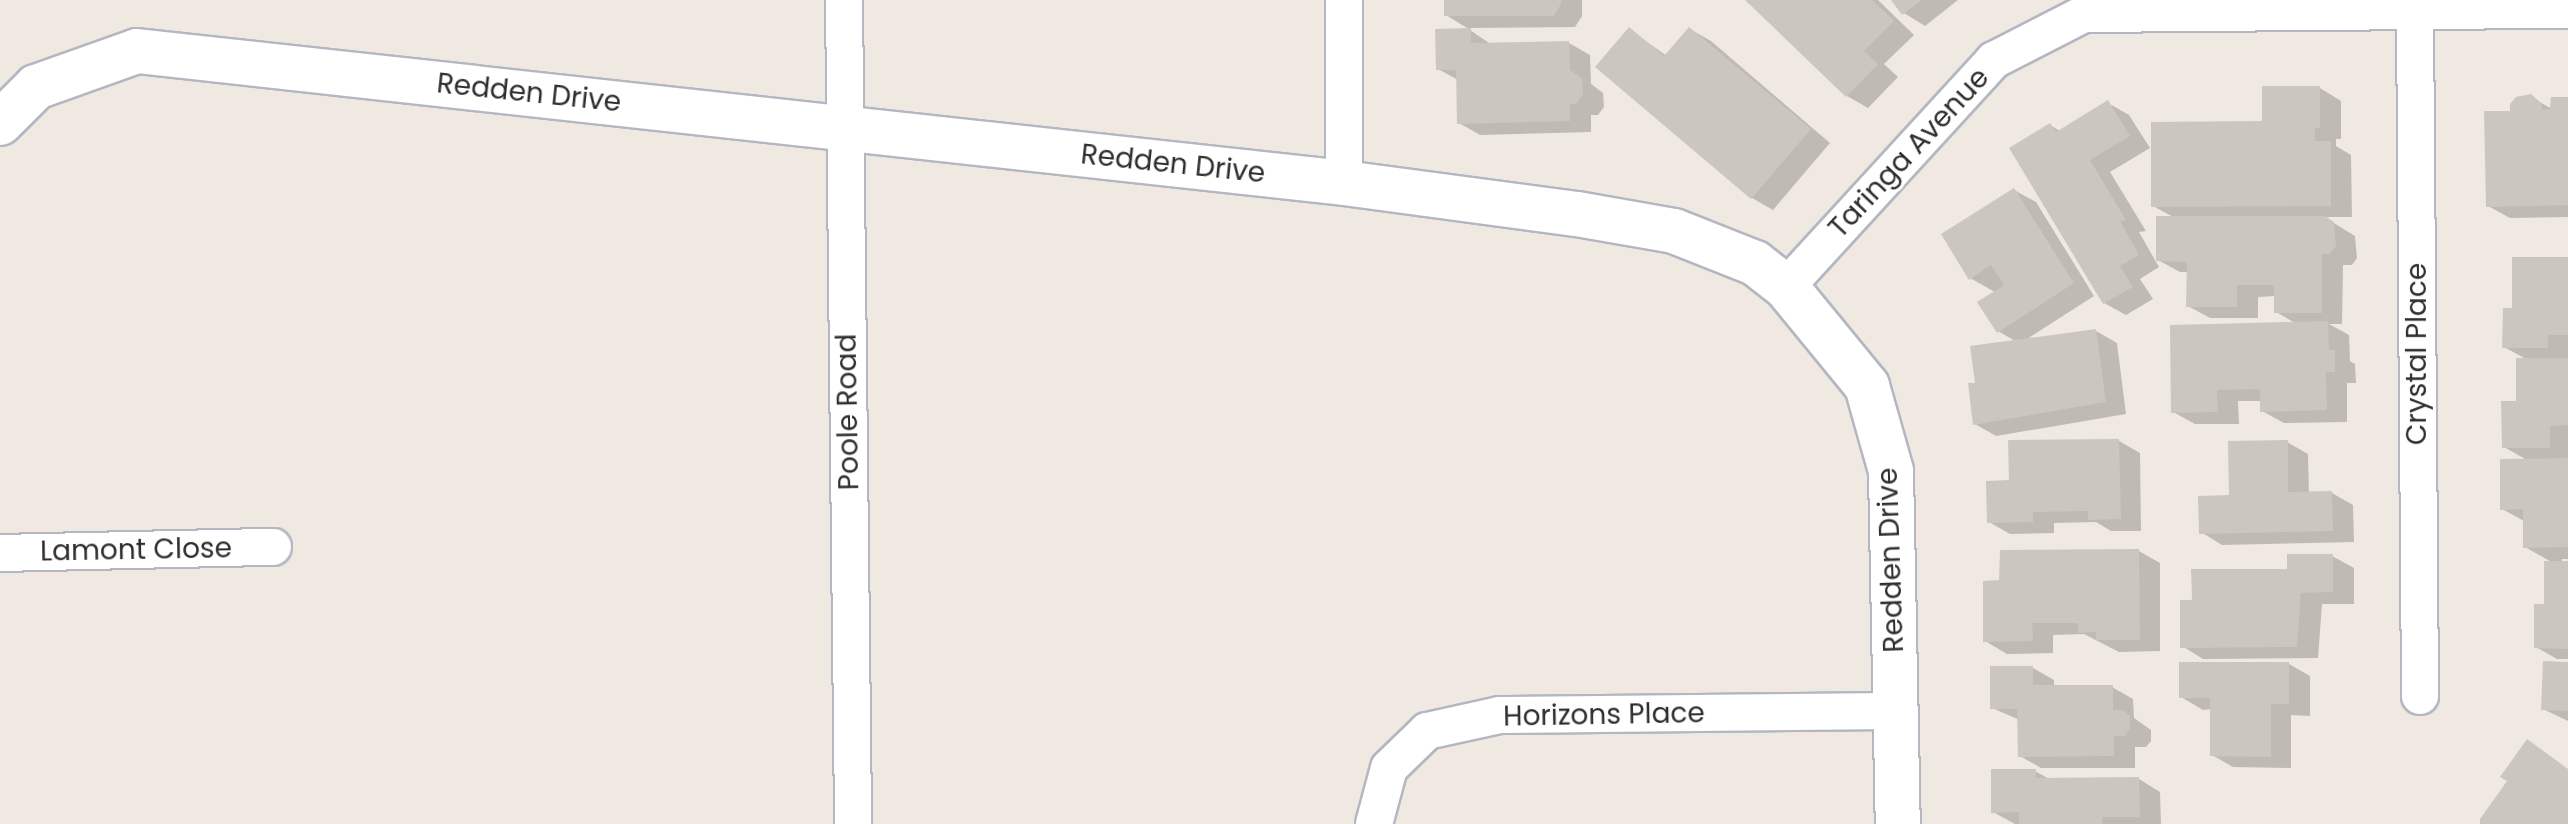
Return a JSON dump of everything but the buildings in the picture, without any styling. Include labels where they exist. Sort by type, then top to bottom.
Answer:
[{"type":"street","name":"Poole Road","points":[[844,0],[853,824]]},
{"type":"street","points":[[1344,0],[1344,183]]},
{"type":"street","name":"Taringa Avenue","points":[[1786,287],[1994,60],[2084,14],[2568,10]]},
{"type":"street","name":"Crystal Place","points":[[2415,13],[2420,696]]},
{"type":"street","name":"Redden Drive","points":[[0,123],[36,87],[137,51],[1344,183],[1577,214],[1674,231],[1755,263],[1786,287],[1867,386],[1891,471],[1896,579],[1894,711],[1898,824]]},
{"type":"street","name":"Lamont Close","points":[[0,553],[273,547]]},
{"type":"street","name":"Horizons Place","points":[[1374,824],[1389,768],[1427,731],[1500,715],[1894,711]]}]
